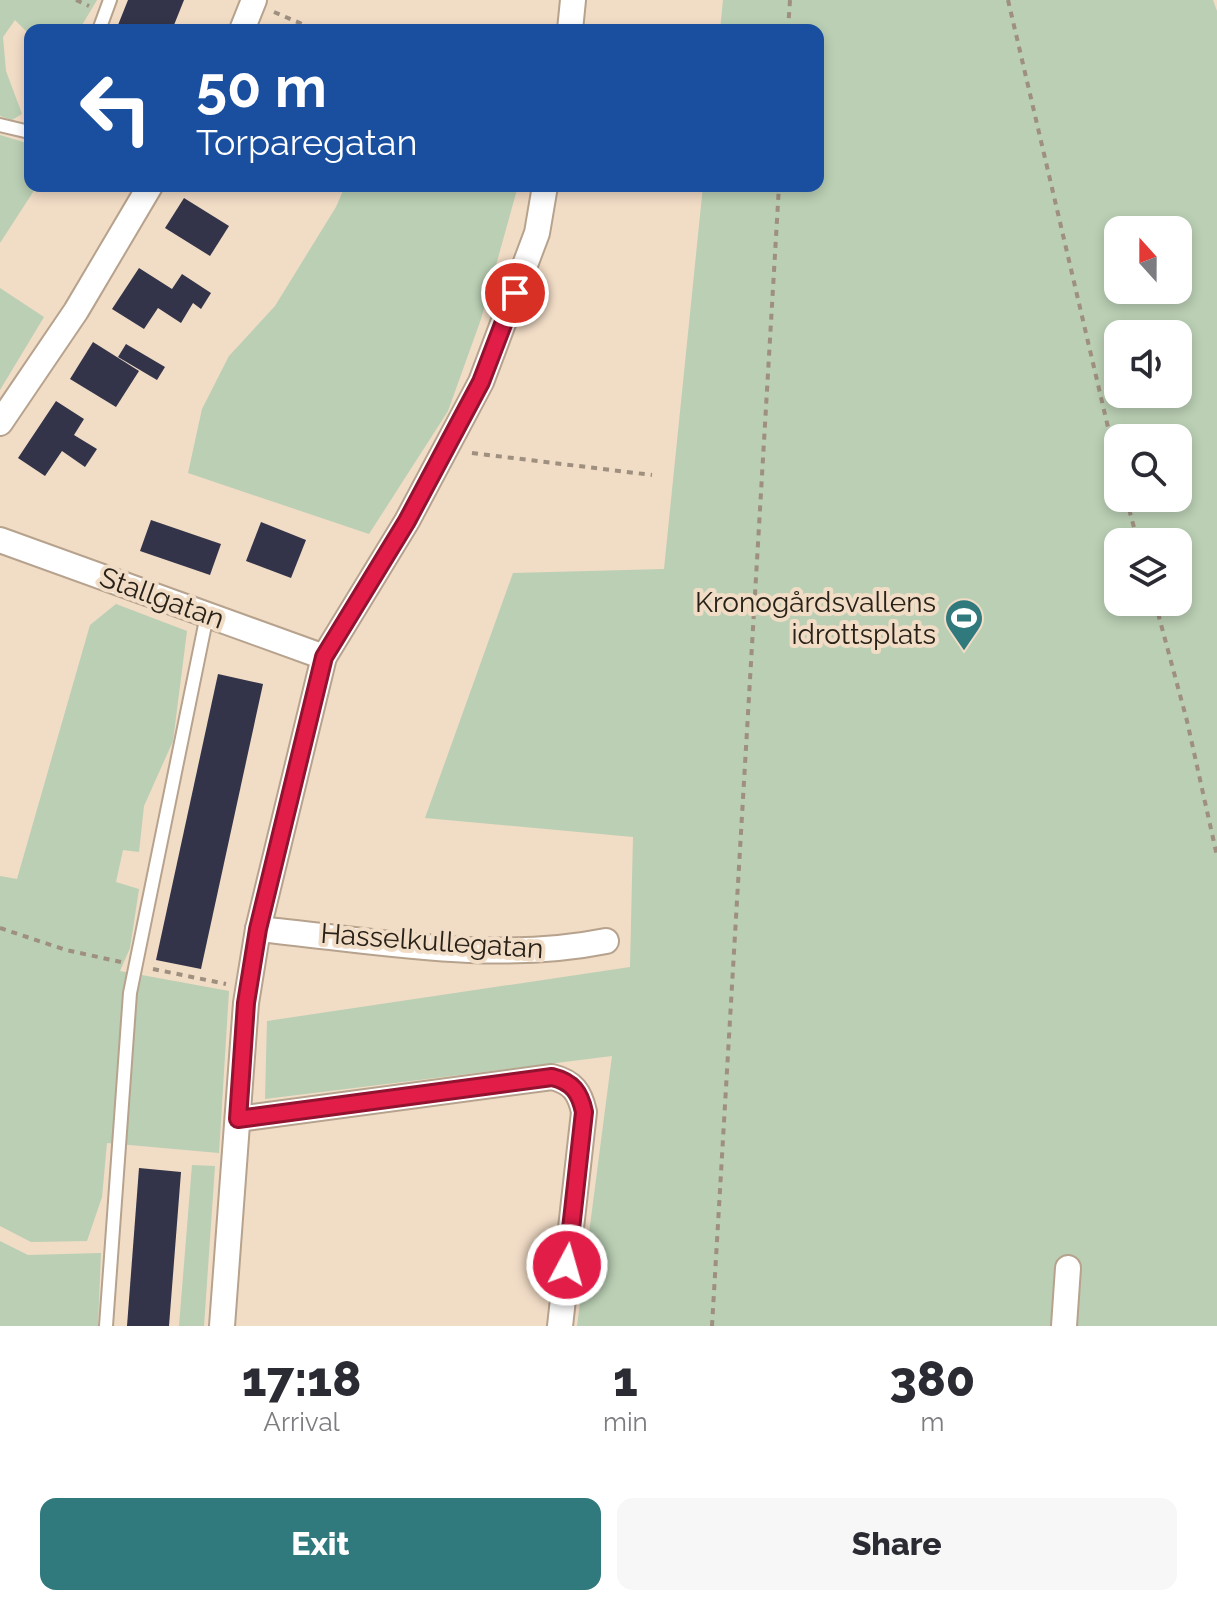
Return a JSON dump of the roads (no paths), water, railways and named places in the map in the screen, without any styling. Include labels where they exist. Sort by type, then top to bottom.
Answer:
[{"type":"street","points":[[571,24],[573,0]]},
{"type":"street","points":[[245,24],[254,2]]},
{"type":"street","points":[[0,423],[76,311],[146,192]]},
{"type":"street","points":[[222,1326],[246,1003],[258,929],[324,657],[407,521],[481,382],[537,233],[544,192]]},
{"type":"street","name":"Stallgatan","points":[[0,540],[324,657]]},
{"type":"street","name":"Hasselkullegatan","points":[[258,929],[464,949],[567,949],[606,941]]},
{"type":"street","points":[[238,1119],[552,1077],[571,1085],[581,1098],[584,1112],[560,1326]]},
{"type":"street","points":[[1064,1326],[1068,1268]]},
{"type":"lane","points":[[101,24],[110,0]]},
{"type":"lane","points":[[0,125],[24,131]]},
{"type":"lane","points":[[106,1326],[130,993],[207,615]]},
{"type":"place","name":"Kronogårdsvallens idrottsplats","points":[[964,652]]}]
